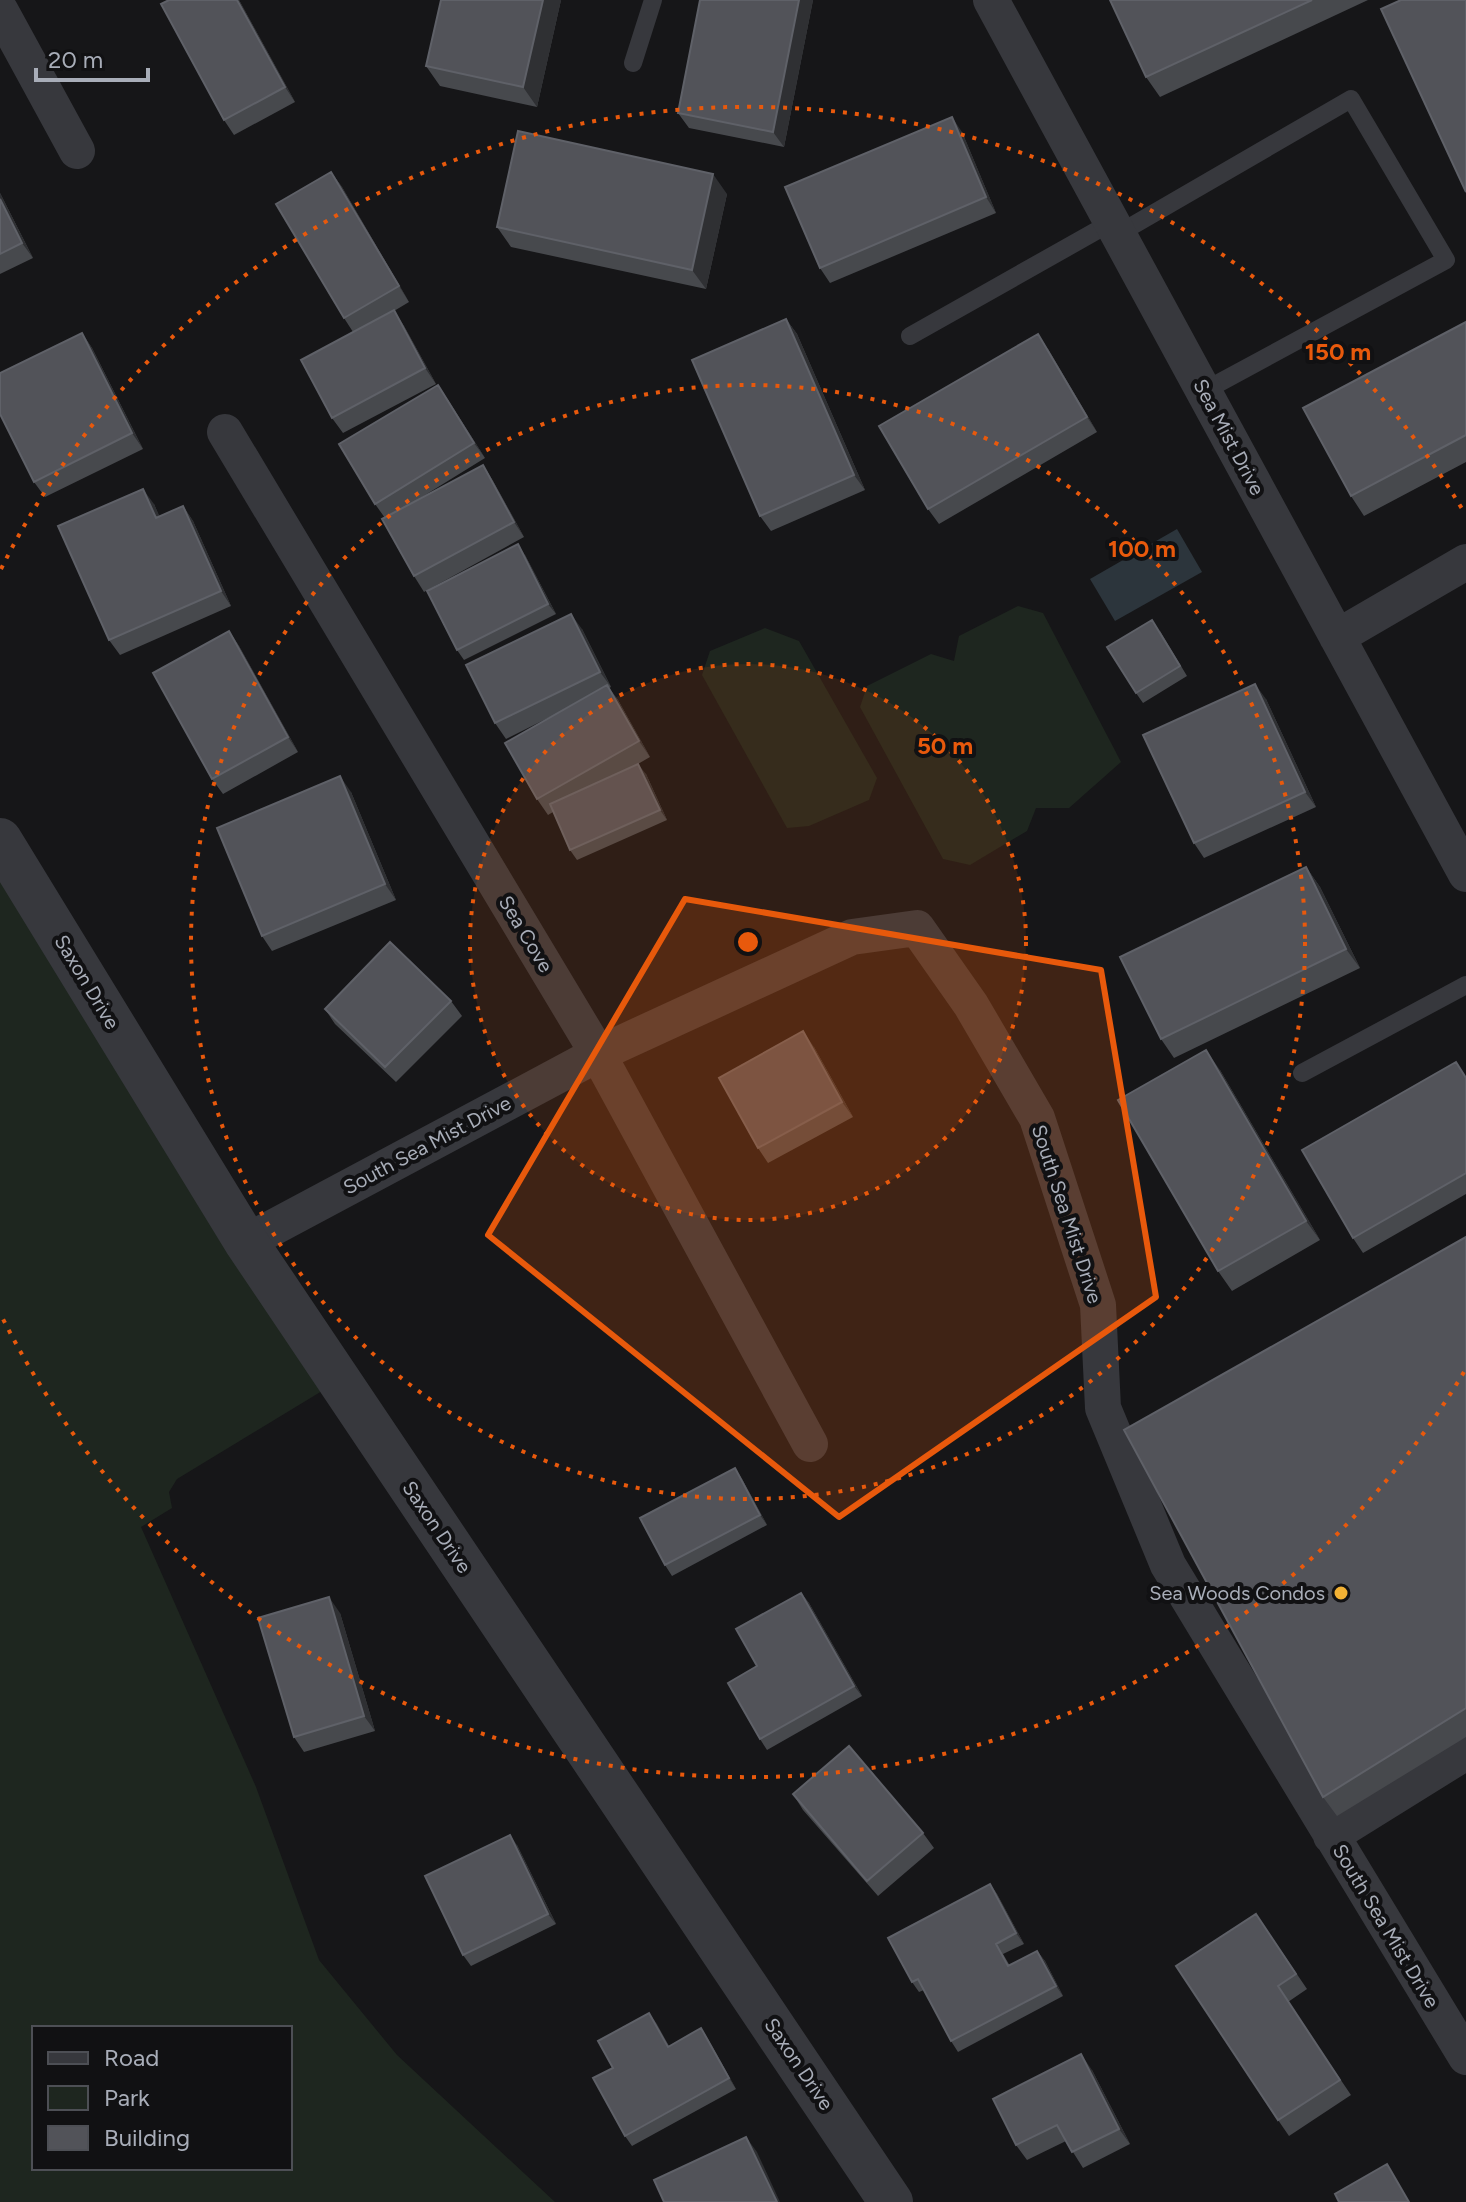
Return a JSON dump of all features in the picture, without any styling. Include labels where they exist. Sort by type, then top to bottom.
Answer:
[{"type":"street","name":"Sea Mist Drive","points":[[991,0],[1466,874]]},
{"type":"street","points":[[0,10],[77,151]]},
{"type":"street","name":"Sea Cove","points":[[225,432],[598,1054],[810,1444]]},
{"type":"street","points":[[1337,637],[1466,562]]},
{"type":"street","name":"Saxon Drive","points":[[0,840],[246,1242],[891,2202]]},
{"type":"street","name":"South Sea Mist Drive","points":[[246,1242],[598,1054],[852,937],[917,928],[971,1005],[1037,1118],[1098,1305],[1103,1408],[1168,1565],[1466,2057]]},
{"type":"street","name":"South Sea Mist Drive","points":[[1331,1836],[1466,1752]]},
{"type":"lane","points":[[633,63],[653,0]]},
{"type":"lane","points":[[910,336],[1351,99],[1446,260],[1204,391]]},
{"type":"lane","points":[[1302,1073],[1466,985]]},
{"type":"highlighted area","points":[[685,899],[1101,970],[1156,1297],[839,1517],[488,1235]]},
{"type":"green space","points":[[1018,606],[1043,613],[1121,762],[1069,808],[1036,808],[1027,831],[970,865],[943,859],[860,707],[867,686],[931,654],[954,661],[959,636]]},
{"type":"green space","points":[[765,628],[799,641],[877,778],[869,800],[809,826],[787,828],[702,675],[710,651]]},
{"type":"green space","points":[[0,879],[322,1391],[177,1479],[169,1492],[172,1508],[141,1527],[256,1787],[319,1960],[397,2055],[555,2202],[0,2202]]},
{"type":"shaded area","points":[[1177,529],[1202,572],[1115,621],[1090,579]]},
{"type":"building","points":[[169,0],[237,0],[285,87],[224,120],[161,4]]},
{"type":"building","points":[[441,0],[543,0],[523,87],[426,66]]},
{"type":"building","points":[[700,0],[799,0],[773,132],[678,113]]},
{"type":"building","points":[[1110,0],[1312,0],[1146,77]]},
{"type":"building","points":[[1401,0],[1466,0],[1466,192],[1381,9]]},
{"type":"building","points":[[952,117],[986,197],[820,268],[785,187]]},
{"type":"building","points":[[518,131],[713,174],[692,270],[497,227]]},
{"type":"building","points":[[331,172],[399,286],[344,318],[276,204]]},
{"type":"building","points":[[0,199],[22,243],[0,254]]},
{"type":"building","points":[[394,310],[425,368],[332,418],[301,360]]},
{"type":"building","points":[[786,319],[854,475],[760,516],[692,360]]},
{"type":"building","points":[[1466,322],[1466,435],[1351,496],[1303,408]]},
{"type":"building","points":[[82,333],[132,433],[34,482],[0,414],[0,373]]},
{"type":"building","points":[[1038,334],[1087,417],[928,509],[879,426]]},
{"type":"building","points":[[438,385],[474,443],[375,504],[339,444]]},
{"type":"building","points":[[483,465],[514,522],[414,576],[382,519]]},
{"type":"building","points":[[143,489],[156,518],[183,506],[221,591],[109,640],[58,526]]},
{"type":"building","points":[[518,544],[548,604],[457,650],[427,591]]},
{"type":"building","points":[[571,614],[600,672],[495,723],[466,665]]},
{"type":"building","points":[[1152,620],[1180,666],[1136,693],[1107,647]]},
{"type":"building","points":[[229,631],[288,737],[212,779],[153,673]]},
{"type":"building","points":[[1255,684],[1305,792],[1194,843],[1143,735]]},
{"type":"building","points":[[607,685],[639,741],[537,799],[505,743]]},
{"type":"building","points":[[638,764],[660,810],[570,850],[550,804]]},
{"type":"building","points":[[340,776],[385,884],[262,936],[217,828]]},
{"type":"building","points":[[1306,867],[1346,949],[1161,1039],[1120,957]]},
{"type":"building","points":[[390,942],[451,1001],[385,1067],[325,1009]]},
{"type":"building","points":[[803,1031],[842,1102],[758,1148],[719,1078]]},
{"type":"building","points":[[1206,1050],[1306,1221],[1218,1271],[1118,1100]]},
{"type":"building","points":[[1456,1062],[1466,1078],[1466,1173],[1353,1238],[1302,1150]]},
{"type":"building","name":"Sea Woods Condos","points":[[1466,1237],[1466,1708],[1323,1797],[1124,1430]]},
{"type":"building","points":[[735,1468],[760,1515],[665,1565],[640,1518]]},
{"type":"building","points":[[801,1593],[854,1686],[760,1739],[728,1683],[757,1666],[736,1629]]},
{"type":"building","points":[[329,1597],[364,1716],[294,1737],[258,1618]]},
{"type":"building","points":[[849,1746],[923,1833],[867,1881],[793,1794]]},
{"type":"building","points":[[510,1835],[548,1914],[463,1955],[425,1876]]},
{"type":"building","points":[[990,1884],[1016,1933],[996,1944],[1008,1966],[1037,1951],[1056,1986],[951,2041],[918,1979],[912,1982],[888,1938]]},
{"type":"building","points":[[1256,1914],[1296,1974],[1278,1986],[1340,2080],[1278,2120],[1176,1966]]},
{"type":"building","points":[[649,2013],[668,2047],[701,2028],[729,2078],[625,2136],[593,2078],[613,2068],[598,2041]]},
{"type":"building","points":[[1081,2054],[1119,2129],[1072,2152],[1057,2125],[1016,2145],[993,2099]]},
{"type":"building","points":[[746,2137],[777,2202],[664,2202],[654,2180]]},
{"type":"building","points":[[1387,2164],[1409,2202],[1339,2202],[1335,2194]]},
{"type":"place","name":"Sea Woods Condos","points":[[1341,1593]]}]
